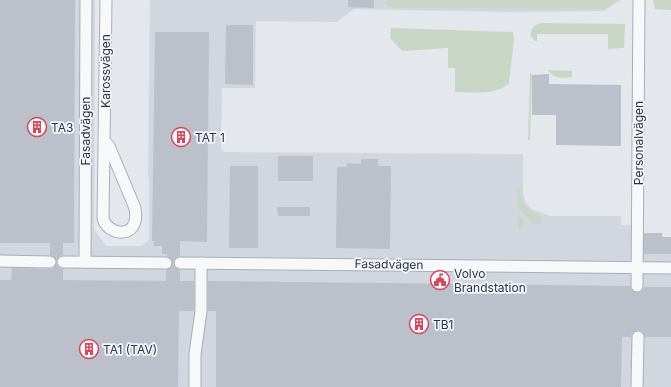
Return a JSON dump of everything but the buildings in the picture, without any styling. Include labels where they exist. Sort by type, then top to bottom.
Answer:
[{"type":"street","name":"Fasadvägen","points":[[85,262],[86,0]]},
{"type":"street","name":"Karossvägen","points":[[104,141],[109,146],[135,208],[137,217],[135,226],[131,230],[116,231],[109,229],[104,224],[104,141],[106,0]]},
{"type":"street","name":"Personalvägen","points":[[637,286],[639,0]]},
{"type":"street","points":[[0,261],[50,262]]},
{"type":"street","points":[[63,262],[166,263]]},
{"type":"street","name":"Fasadvägen","points":[[180,262],[671,268]]},
{"type":"street","points":[[195,387],[195,354],[200,311],[201,263]]},
{"type":"street","points":[[637,387],[638,337]]},
{"type":"shaded area","points":[[0,0],[95,0],[94,229],[106,246],[142,246],[149,240],[148,175],[150,0],[620,0],[604,11],[509,12],[354,9],[337,22],[256,21],[255,88],[222,88],[221,148],[224,152],[523,154],[523,193],[526,203],[533,210],[551,216],[621,216],[621,225],[631,225],[631,247],[636,247],[636,233],[662,233],[662,237],[671,237],[671,387],[0,387]]},
{"type":"green space","points":[[387,0],[617,0],[605,9],[594,9],[393,8],[385,3]]},
{"type":"green space","points":[[653,0],[671,0],[671,10],[655,9]]},
{"type":"green space","points":[[537,24],[625,24],[624,48],[608,49],[608,34],[537,34],[537,41],[535,41],[531,37],[532,29]]},
{"type":"green space","points":[[391,28],[513,32],[514,40],[509,83],[504,87],[491,92],[455,92],[455,68],[448,68],[448,48],[402,51],[390,38]]},
{"type":"green space","points":[[548,70],[572,71],[572,77],[562,78],[555,76]]},
{"type":"green space","points":[[530,73],[532,74],[530,141],[528,139]]},
{"type":"green space","points":[[518,186],[523,202],[530,210],[541,217],[541,224],[532,223],[518,207]]},
{"type":"green space","points":[[518,213],[525,223],[518,231]]},
{"type":"place","name":"TA3","points":[[37,127]]},
{"type":"place","name":"TAT 1","points":[[181,137]]},
{"type":"place","name":"Volvo Brandstation","points":[[440,280]]},
{"type":"place","name":"TB1","points":[[419,324]]},
{"type":"place","name":"TA1 (TAV)","points":[[89,349]]}]
